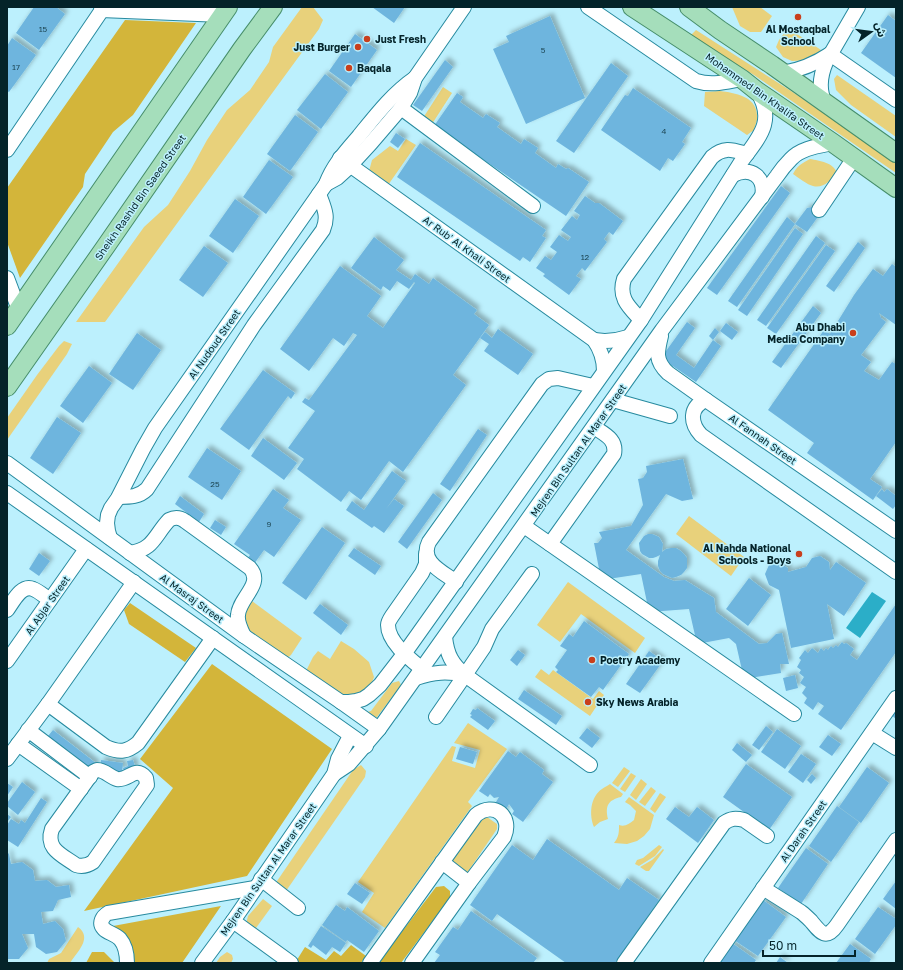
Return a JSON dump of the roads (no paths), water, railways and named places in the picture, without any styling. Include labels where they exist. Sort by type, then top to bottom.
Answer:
[{"type":"main road","points":[[255,32],[260,7]]},
{"type":"main road","name":"Sheikh Rashid Bin Saeed Street","points":[[7,387],[273,7]]},
{"type":"main road","name":"Mohammed Bin Khalifa Street","points":[[632,7],[742,79],[896,188]]},
{"type":"main road","points":[[689,7],[896,153]]},
{"type":"main road","points":[[7,326],[225,11]]},
{"type":"street","name":"Al Nudoud Street","points":[[110,538],[107,523],[108,515],[155,428],[323,189],[331,172],[371,143],[401,108],[410,93],[415,78],[464,7]]},
{"type":"street","points":[[588,7],[696,81],[710,84],[742,79]]},
{"type":"street","points":[[7,150],[102,8],[225,11]]},
{"type":"street","points":[[825,103],[820,88],[822,70],[856,8]]},
{"type":"street","points":[[783,73],[807,67],[830,54]]},
{"type":"street","points":[[830,54],[896,100]]},
{"type":"street","name":"Al Nudoud Street","points":[[345,162],[375,116],[392,97],[415,78]]},
{"type":"street","points":[[341,702],[363,699],[380,685],[456,582],[641,320],[763,129],[765,109],[757,90]]},
{"type":"street","points":[[401,108],[533,206]]},
{"type":"street","name":"Mejren Bin Sultan Al Marar Street","points":[[334,774],[349,764],[379,729],[662,330],[792,157],[813,147],[833,143]]},
{"type":"street","points":[[641,320],[628,306],[625,300],[622,290],[624,279],[712,157],[723,150],[730,149],[747,154]]},
{"type":"street","points":[[819,210],[854,158]]},
{"type":"street","name":"Ar Rub' Al Khali Street","points":[[345,162],[594,340],[601,352],[604,371]]},
{"type":"street","points":[[733,175],[745,171],[756,175],[760,179],[762,185],[762,196]]},
{"type":"street","points":[[81,517],[89,517],[104,512],[115,502],[134,497],[143,492],[146,488],[254,326],[323,230],[326,224],[326,212],[323,189]]},
{"type":"street","points":[[7,278],[19,310]]},
{"type":"street","name":"Al Fannah Street","points":[[662,330],[657,351],[663,368],[706,400],[896,530]]},
{"type":"street","points":[[594,340],[608,342],[628,337]]},
{"type":"street","points":[[466,675],[446,672],[430,674],[419,673],[391,637],[388,625],[392,616],[422,573],[426,564],[426,550],[429,542],[542,384],[549,379],[558,378],[593,386]]},
{"type":"street","points":[[613,400],[670,416]]},
{"type":"street","points":[[706,400],[698,404],[693,412],[693,421],[701,435],[896,572]]},
{"type":"street","points":[[550,544],[614,454],[615,446],[613,442],[610,438],[594,427]]},
{"type":"street","name":"Al Masraj Street","points":[[7,463],[244,636],[379,729]]},
{"type":"street","points":[[24,504],[37,486]]},
{"type":"street","name":"Al Masraj Street","points":[[7,493],[366,746]]},
{"type":"street","points":[[130,553],[147,547],[152,543],[169,520],[177,518],[185,521],[250,568],[255,575],[254,583],[239,607],[238,615],[241,630],[244,636]]},
{"type":"street","points":[[524,526],[794,714]]},
{"type":"street","name":"Al Abjar Street","points":[[7,661],[12,643],[50,600],[86,549]]},
{"type":"street","points":[[426,554],[432,565],[456,582]]},
{"type":"street","points":[[436,717],[484,647],[492,629],[532,574]]},
{"type":"street","points":[[7,759],[48,704],[134,582]]},
{"type":"street","points":[[7,610],[21,591],[27,588],[34,589],[50,600]]},
{"type":"street","points":[[445,637],[446,646],[453,663],[466,675],[590,765]]},
{"type":"street","points":[[48,704],[106,747],[114,751],[123,751],[132,748],[138,743],[213,638]]},
{"type":"street","points":[[261,673],[262,663],[265,659],[275,656]]},
{"type":"street","name":"Al Darah Street","points":[[711,963],[896,698]]},
{"type":"street","points":[[28,730],[90,776]]},
{"type":"street","points":[[872,733],[896,748]]},
{"type":"street","name":"Mejren Bin Sultan Al Marar Street","points":[[202,963],[233,921],[334,774],[338,759],[350,736]]},
{"type":"street","points":[[18,744],[81,789]]},
{"type":"street","points":[[97,770],[103,771],[120,779],[134,773],[140,773],[146,778],[147,785],[93,862],[86,866],[82,866],[76,865],[54,850],[51,845],[50,834],[90,776],[97,770]]},
{"type":"street","points":[[370,963],[476,815],[481,811],[488,809],[500,813],[505,818],[507,824],[507,831],[504,837],[412,963]]},
{"type":"street","points":[[624,963],[724,824],[732,819],[744,820],[767,836]]},
{"type":"street","points":[[763,888],[801,912],[812,922],[818,931],[822,933],[831,932],[896,840]]},
{"type":"street","points":[[442,862],[469,883]]},
{"type":"street","points":[[127,962],[124,945],[120,939],[103,928],[101,924],[104,915],[108,913],[258,883],[298,908]]},
{"type":"street","points":[[233,921],[291,963]]},
{"type":"water","points":[[872,592],[886,601],[860,638],[846,628]]},
{"type":"place","name":"Al Mostaqbal School","points":[[798,17]]},
{"type":"place","name":"Just Fresh","points":[[367,39]]},
{"type":"place","name":"Just Burger","points":[[358,47]]},
{"type":"place","name":"Baqala","points":[[349,68]]},
{"type":"place","name":"Abu Dhabi Media Company","points":[[853,333]]},
{"type":"place","name":"Al Nahda National Schools - Boys","points":[[799,554]]},
{"type":"place","name":"Poetry Academy","points":[[592,660]]},
{"type":"place","name":"Sky News Arabia","points":[[588,702]]}]
